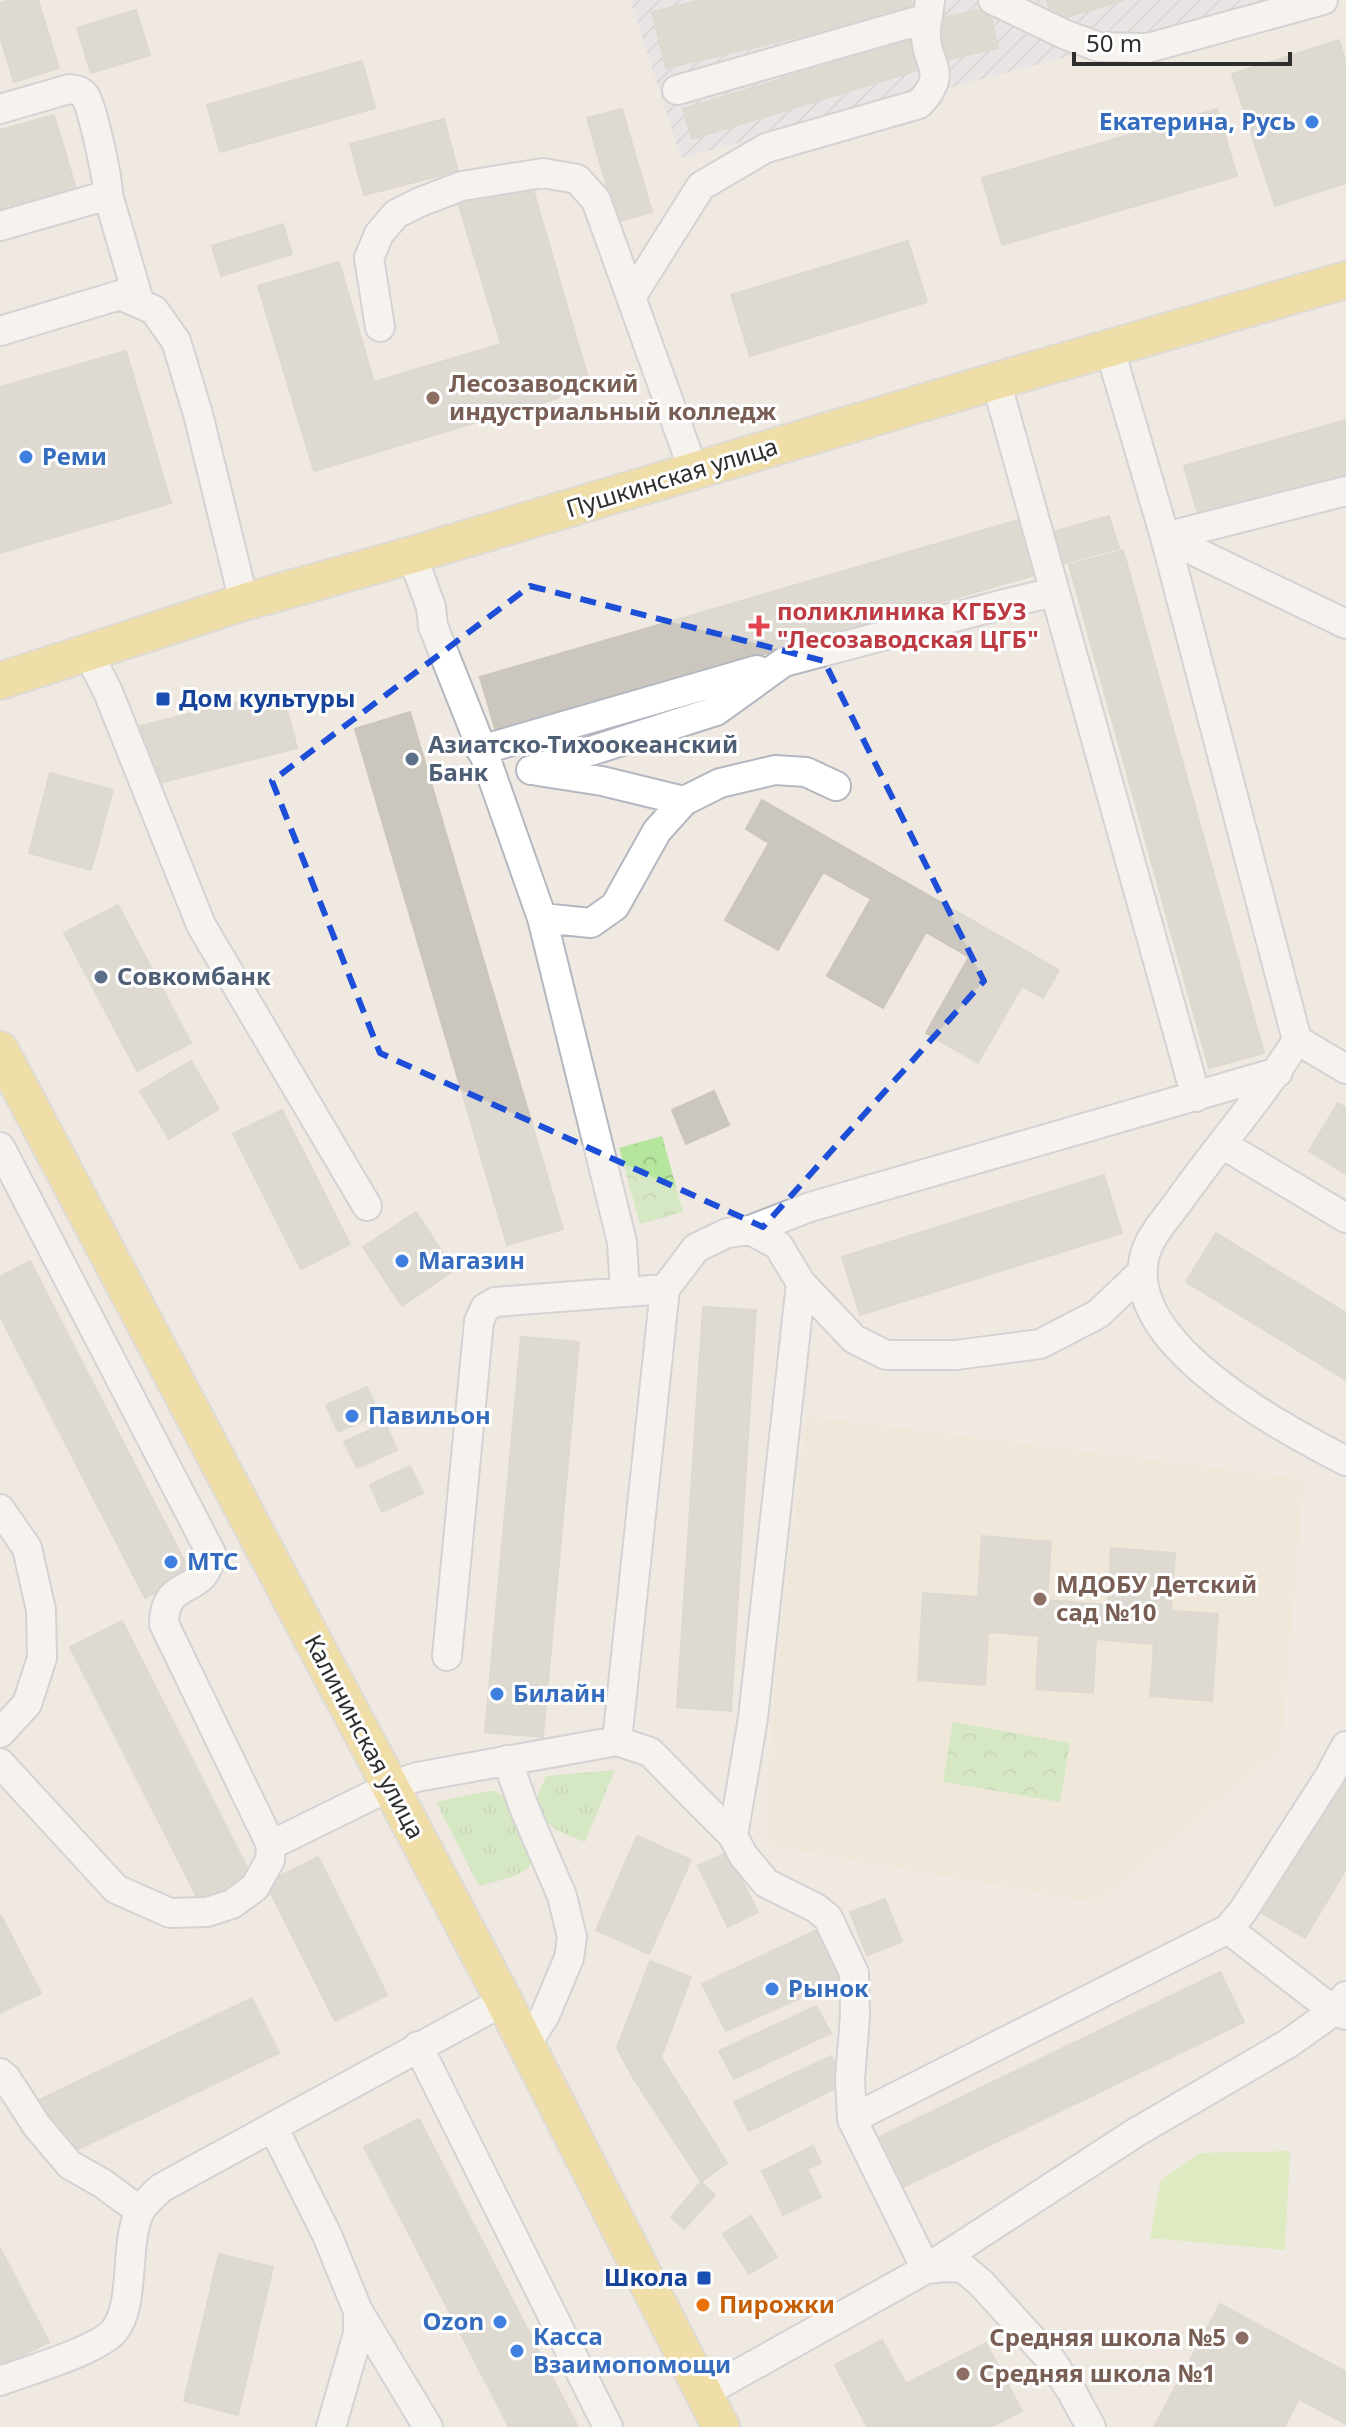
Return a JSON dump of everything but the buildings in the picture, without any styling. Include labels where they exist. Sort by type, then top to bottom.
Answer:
[{"type":"main road","name":"Пушкинская улица","points":[[0,681],[244,602],[1346,280]]},
{"type":"main road","name":"Калининская улица","points":[[0,1050],[9,1091],[391,1786],[721,2427]]},
{"type":"lane","points":[[993,0],[1066,35],[1099,47],[1148,48],[1323,0]]},
{"type":"lane","points":[[631,297],[701,186],[766,148],[919,104],[931,92],[935,70],[925,35],[929,9],[677,90]]},
{"type":"lane","points":[[0,109],[69,89],[78,90],[86,97],[108,195],[139,301]]},
{"type":"lane","points":[[380,327],[369,258],[379,234],[396,214],[462,186],[543,173],[577,179],[596,200],[694,472]]},
{"type":"lane","points":[[0,226],[108,195]]},
{"type":"lane","points":[[0,331],[120,295],[154,310],[176,341],[198,414],[244,602]]},
{"type":"lane","points":[[1110,350],[1165,537],[1297,1040],[1346,1069]]},
{"type":"lane","points":[[996,381],[1196,1097]]},
{"type":"lane","points":[[1165,537],[1346,491]]},
{"type":"lane","points":[[1165,537],[1346,624]]},
{"type":"lane","points":[[412,555],[431,607],[433,626],[542,918],[622,1242],[625,1292]]},
{"type":"lane","points":[[481,750],[784,662],[1054,592]]},
{"type":"lane","points":[[87,651],[108,692],[201,925],[367,1206]]},
{"type":"lane","points":[[531,770],[716,711],[784,662]]},
{"type":"lane","points":[[481,750],[531,770],[602,781],[684,801]]},
{"type":"lane","points":[[542,918],[591,923],[615,906],[657,831],[684,801],[720,783],[775,770],[806,772],[836,786]]},
{"type":"lane","points":[[1297,1040],[1278,1072],[1148,1245],[1142,1272],[1148,1301],[1164,1332],[1187,1356],[1237,1399],[1346,1461]]},
{"type":"lane","points":[[617,1741],[665,1289],[696,1248],[727,1233],[750,1230],[810,1207],[1278,1072]]},
{"type":"lane","points":[[1222,1144],[1346,1218]]},
{"type":"lane","points":[[0,1147],[211,1553],[202,1579],[174,1593],[164,1610],[164,1624],[271,1845],[270,1860],[255,1887],[232,1904],[207,1912],[170,1913],[116,1889],[0,1763]]},
{"type":"lane","points":[[750,1230],[778,1245],[801,1283],[854,1339],[886,1355],[956,1355],[1040,1344],[1098,1314],[1142,1272]]},
{"type":"lane","points":[[733,1836],[753,1718],[801,1283]]},
{"type":"lane","points":[[447,1656],[479,1321],[485,1308],[495,1302],[665,1289]]},
{"type":"lane","points":[[0,1509],[27,1548],[41,1610],[42,1658],[27,1704],[0,1733]]},
{"type":"lane","points":[[271,1845],[391,1786],[417,1777],[617,1741],[650,1752],[733,1836],[743,1855],[766,1883],[816,1908],[828,1918],[854,1973],[855,2016],[850,2079],[852,2119],[926,2269]]},
{"type":"lane","points":[[852,2119],[1228,1929],[1243,1911],[1346,1746]]},
{"type":"lane","points":[[507,1760],[562,1896],[572,1937],[569,1958],[545,2015],[526,2045]]},
{"type":"lane","points":[[704,2393],[926,2269],[1135,2133],[1289,2043],[1342,2008],[1228,1929]]},
{"type":"lane","points":[[0,2381],[75,2354],[113,2333],[124,2315],[130,2259],[140,2211],[161,2188],[504,2001]]},
{"type":"lane","points":[[418,2046],[608,2427]]},
{"type":"lane","points":[[0,2073],[37,2126],[70,2165],[102,2183],[140,2211]]},
{"type":"lane","points":[[273,2127],[327,2235],[358,2311],[428,2427]]},
{"type":"lane","points":[[926,2269],[963,2268],[981,2283],[1051,2360],[1091,2427]]},
{"type":"lane","points":[[331,2427],[358,2334],[358,2311]]},
{"type":"highlighted area","points":[[530,586],[824,661],[984,981],[763,1227],[380,1053],[272,781]]},
{"type":"shaded area","points":[[630,0],[1285,0],[681,158]]},
{"type":"shaded area","name":"МДОБУ Детский сад №10","points":[[806,1416],[1304,1479],[1281,1748],[1098,1903],[766,1845],[771,1720]]},
{"type":"green space","points":[[662,1136],[683,1212],[640,1224],[619,1148]]},
{"type":"green space","points":[[953,1722],[1070,1743],[1060,1802],[943,1782]]},
{"type":"green space","points":[[615,1770],[585,1842],[543,1819],[535,1803],[546,1776]]},
{"type":"green space","points":[[488,1791],[502,1795],[532,1860],[529,1867],[520,1873],[479,1886],[436,1802]]},
{"type":"green space","points":[[1290,2151],[1285,2250],[1150,2238],[1161,2180],[1200,2153]]},
{"type":"place","name":"Екатерина, Русь","points":[[1312,122]]},
{"type":"place","name":"Лесозаводский индустриальный колледж","points":[[433,398]]},
{"type":"place","name":"Реми","points":[[26,457]]},
{"type":"place","name":"поликлиника КГБУЗ \"Лесозаводская ЦГБ\"","points":[[759,626]]},
{"type":"place","name":"Дом культуры","points":[[163,699]]},
{"type":"place","name":"Азиатско-Тихоокеанский Банк","points":[[412,759]]},
{"type":"place","name":"Совкомбанк","points":[[101,977]]},
{"type":"place","name":"Магазин","points":[[402,1261]]},
{"type":"place","name":"Павильон","points":[[352,1416]]},
{"type":"place","name":"МТС","points":[[171,1562]]},
{"type":"place","name":"МДОБУ Детский сад №10","points":[[1040,1599]]},
{"type":"place","name":"Билайн","points":[[497,1694]]},
{"type":"place","name":"Рынок","points":[[772,1989]]},
{"type":"place","name":"Школа","points":[[704,2278]]},
{"type":"place","name":"Пирожки","points":[[703,2305]]},
{"type":"place","name":"Ozon","points":[[500,2322]]},
{"type":"place","name":"Средняя школа №5","points":[[1242,2338]]},
{"type":"place","name":"Касса Взаимопомощи","points":[[517,2351]]},
{"type":"place","name":"Средняя школа №1","points":[[963,2374]]}]
